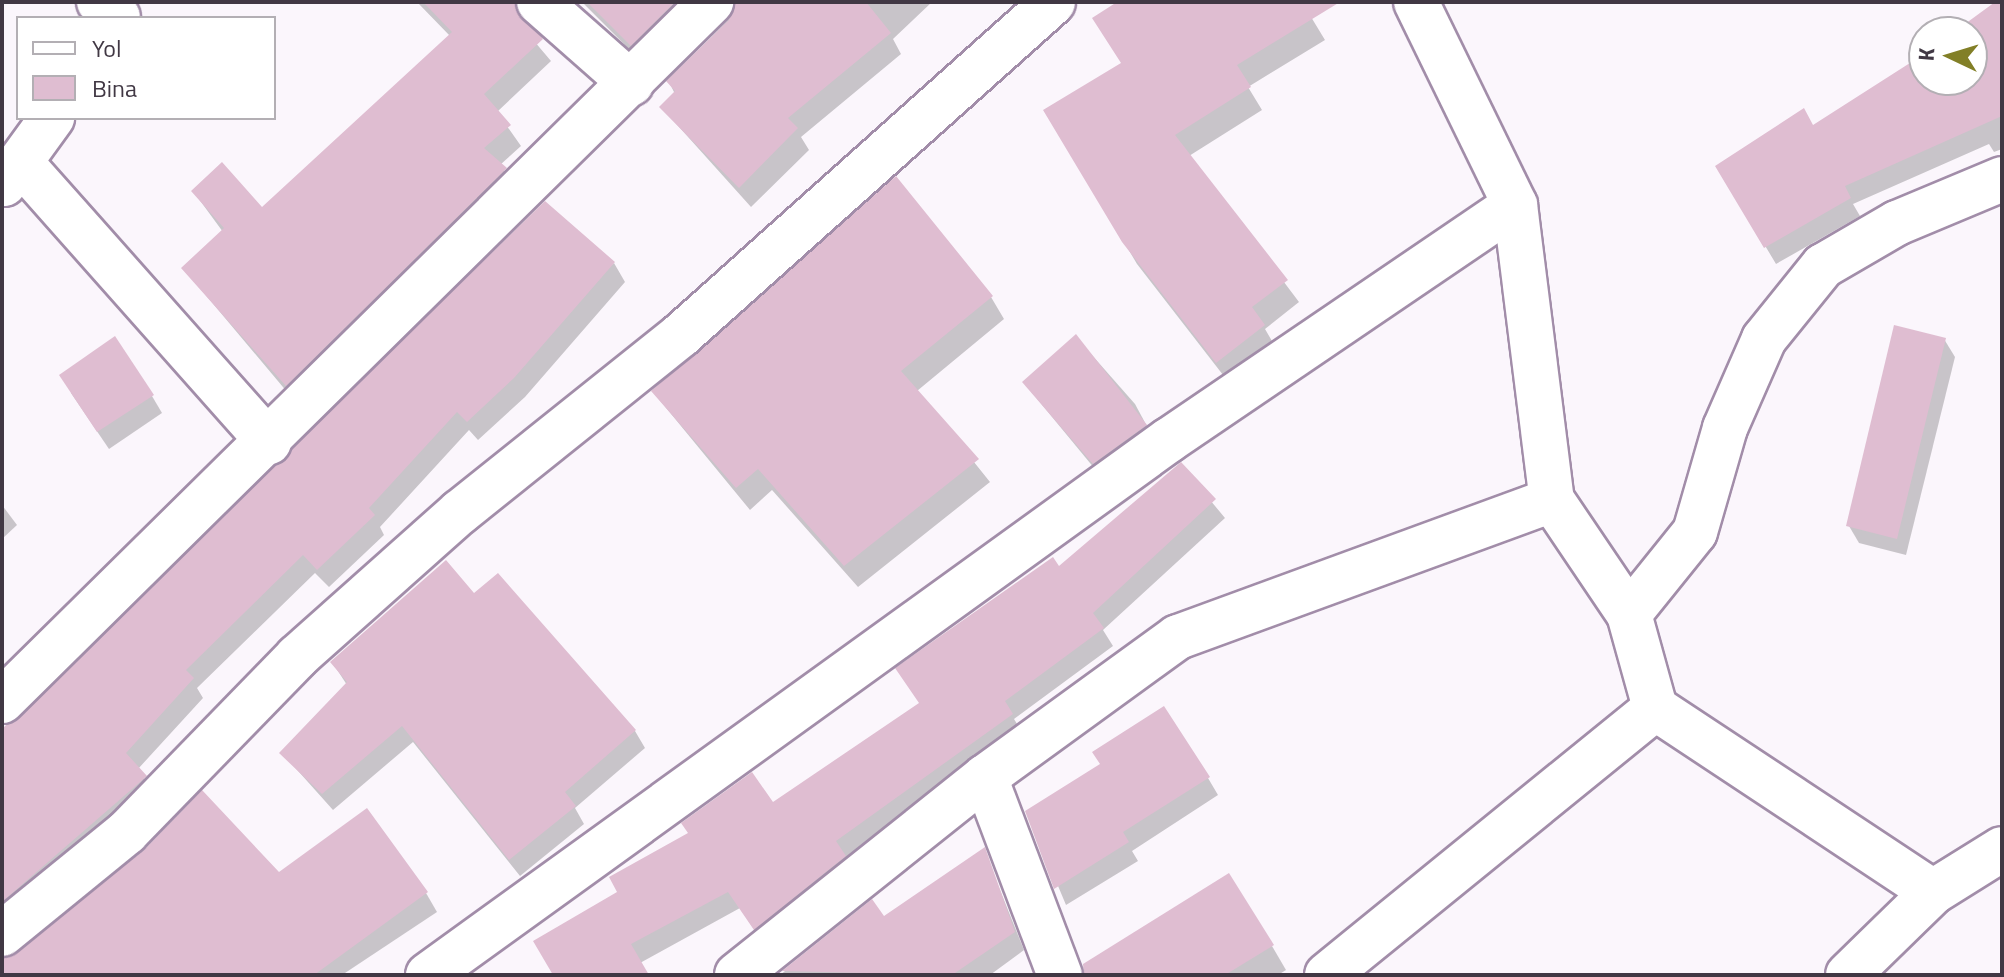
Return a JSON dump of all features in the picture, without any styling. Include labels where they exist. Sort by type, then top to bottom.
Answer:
[{"type":"street","points":[[539,2],[631,83]]},
{"type":"street","points":[[2,701],[269,442],[711,2]]},
{"type":"street","points":[[2,934],[127,832],[297,657],[460,512],[681,335],[1052,2]]},
{"type":"street","points":[[1416,2],[1515,205],[1552,500],[1629,614],[1655,708],[1933,892]]},
{"type":"street","points":[[51,120],[12,175],[269,442]]},
{"type":"street","points":[[1629,614],[1695,532],[1725,428],[1764,339],[1823,266],[1897,223],[2002,179]]},
{"type":"street","points":[[428,975],[1169,440],[1515,205]]},
{"type":"street","points":[[737,975],[985,777],[1178,637],[1552,500]]},
{"type":"street","points":[[1327,975],[1655,708]]},
{"type":"street","points":[[985,777],[1060,975]]},
{"type":"street","points":[[1848,975],[1933,892],[2002,849]]},
{"type":"building","points":[[423,2],[515,2],[543,39],[484,94],[511,125],[484,148],[507,168],[286,386],[181,268],[224,228],[191,191],[222,162],[262,207],[452,32]]},
{"type":"building","points":[[587,2],[675,2],[631,46]]},
{"type":"building","points":[[735,2],[866,2],[891,33],[788,118],[798,128],[739,188],[659,107],[675,91],[666,81],[729,20]]},
{"type":"building","points":[[1117,2],[1340,2],[1237,65],[1251,87],[1175,135],[1288,280],[1252,307],[1265,325],[1216,363],[1122,242],[1043,110],[1121,63],[1092,18]]},
{"type":"building","points":[[1995,2],[2002,2],[2002,116],[1845,186],[1851,198],[1764,248],[1715,166],[1804,108],[1813,125],[1908,64],[1908,96],[1988,96],[1988,16],[1976,16]]},
{"type":"building","points":[[896,176],[993,296],[901,371],[979,459],[844,566],[758,469],[736,488],[651,391]]},
{"type":"building","points":[[545,201],[615,262],[514,378],[467,422],[457,412],[369,508],[375,515],[317,570],[303,555],[186,670],[194,678],[126,753],[147,776],[2,902],[2,729]]},
{"type":"building","points":[[1894,325],[1946,338],[1897,539],[1846,526]]},
{"type":"building","points":[[1076,334],[1147,425],[1093,464],[1022,382]]},
{"type":"building","points":[[115,336],[154,395],[97,432],[59,375]]},
{"type":"building","points":[[1181,462],[1216,499],[1093,613],[1104,628],[1005,701],[1013,714],[836,841],[846,856],[754,930],[728,892],[631,944],[649,975],[553,975],[533,941],[617,892],[609,877],[688,833],[681,823],[752,772],[773,802],[919,703],[895,668],[1053,557],[1059,566]]},
{"type":"building","points":[[446,560],[474,593],[498,573],[636,730],[565,792],[576,806],[509,860],[402,726],[322,794],[279,753],[347,682],[330,662]]},
{"type":"building","points":[[1164,706],[1210,777],[1123,832],[1129,842],[1054,889],[1025,811],[1100,764],[1092,752]]},
{"type":"building","points":[[202,790],[279,872],[367,808],[428,892],[314,975],[2,975],[2,958],[143,851]]},
{"type":"building","points":[[985,847],[1015,932],[952,975],[782,971],[872,899],[884,916]]},
{"type":"building","points":[[1229,873],[1274,945],[1225,975],[1084,975],[1083,964]]}]
